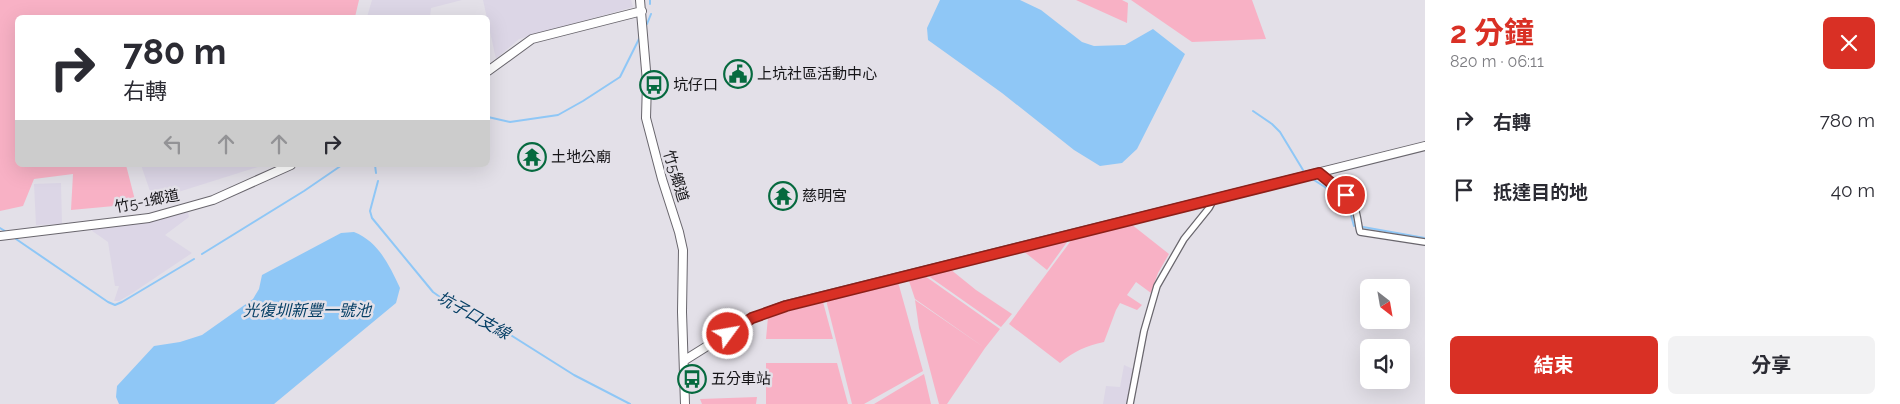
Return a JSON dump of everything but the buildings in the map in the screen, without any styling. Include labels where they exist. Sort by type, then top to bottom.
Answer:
[{"type":"street","name":"竹5鄉道","points":[[640,0],[647,82],[646,118],[683,250],[682,312],[685,404]]},
{"type":"street","points":[[490,70],[532,39],[642,11]]},
{"type":"street","points":[[685,360],[752,318],[786,306],[1425,146]]},
{"type":"street","name":"竹5-1鄉道","points":[[0,236],[149,218],[213,200],[287,167]]},
{"type":"street","points":[[1319,173],[1346,195],[1355,209],[1360,232],[1425,242]]},
{"type":"street","points":[[1130,404],[1144,331],[1157,286],[1184,239],[1214,199]]},
{"type":"shaded area","points":[[0,0],[359,0],[355,15],[15,15],[15,167],[127,167],[136,204],[71,210],[73,174],[34,179],[23,206],[0,211]]},
{"type":"shaded area","points":[[372,0],[462,0],[431,8],[430,15],[368,15]]},
{"type":"shaded area","points":[[483,0],[631,0],[633,7],[519,39],[496,59],[490,32],[490,15],[486,15]]},
{"type":"shaded area","points":[[1076,0],[1122,0],[1128,3],[1127,23]]},
{"type":"shaded area","points":[[1131,0],[1252,0],[1266,39],[1192,42]]},
{"type":"shaded area","points":[[142,167],[258,167],[153,200]]},
{"type":"shaded area","points":[[61,183],[62,224],[36,225],[34,184]]},
{"type":"shaded area","points":[[188,212],[189,217],[165,235],[192,253],[131,294],[119,301],[114,301],[119,286],[115,286],[108,242],[88,228]]},
{"type":"shaded area","points":[[1131,224],[1169,254],[1158,273],[1151,293],[1136,282],[1127,295],[1142,305],[1137,310],[1120,303],[1104,342],[1080,350],[1060,363],[1009,324],[1073,238]]},
{"type":"shaded area","points":[[1070,238],[1047,270],[1022,250]]},
{"type":"shaded area","points":[[950,269],[976,290],[1012,314],[1001,327],[927,275]]},
{"type":"shaded area","points":[[925,276],[1000,329],[985,348],[915,299],[909,281]]},
{"type":"shaded area","points":[[898,282],[923,371],[864,404],[852,404],[826,300],[863,289]]},
{"type":"shaded area","points":[[915,300],[985,348],[947,404],[939,404],[919,328]]},
{"type":"shaded area","points":[[823,302],[833,339],[766,339],[768,317]]},
{"type":"shaded area","points":[[766,363],[837,363],[848,404],[766,404]]},
{"type":"shaded area","points":[[1124,365],[1133,369],[1127,404],[1103,404],[1106,386],[1120,387]]},
{"type":"shaded area","points":[[924,374],[931,404],[874,404]]},
{"type":"shaded area","points":[[757,397],[756,404],[702,404],[700,399]]},
{"type":"water","points":[[940,0],[1020,0],[1041,10],[1082,42],[1094,46],[1125,45],[1153,29],[1185,54],[1137,149],[1122,163],[1100,166],[1074,150],[1002,93],[928,40],[927,28]]},
{"type":"water","name":"光復圳新豐一號池","points":[[354,232],[363,236],[377,248],[387,263],[400,288],[396,303],[274,404],[119,404],[116,397],[117,386],[154,346],[180,342],[202,335],[253,299],[259,289],[262,275],[341,233]]},
{"type":"waterway","points":[[647,24],[651,14]]},
{"type":"waterway","points":[[490,117],[510,122],[558,115],[620,77],[640,37]]},
{"type":"waterway","points":[[1253,111],[1280,132],[1303,170]]},
{"type":"waterway","points":[[202,254],[339,167]]},
{"type":"waterway","name":"坑子口支線","points":[[375,167],[376,173]]},
{"type":"waterway","points":[[1314,180],[1342,198],[1349,208],[1354,226]]},
{"type":"waterway","name":"坑子口支線","points":[[378,181],[370,211],[372,218],[433,292],[440,297],[460,303],[574,375],[630,404]]},
{"type":"waterway","points":[[1363,227],[1425,238]]},
{"type":"waterway","points":[[0,228],[5,231]]},
{"type":"waterway","points":[[16,239],[115,305],[194,259]]},
{"type":"place","name":"上坑社區活動中心","points":[[738,74]]},
{"type":"place","name":"坑仔口","points":[[654,85]]},
{"type":"place","name":"土地公廟","points":[[532,157]]},
{"type":"place","name":"慈明宮","points":[[783,196]]},
{"type":"place","name":"五分車站","points":[[692,379]]},
{"type":"route","points":[[728,334],[752,318],[786,306],[1319,173],[1346,195]]}]
